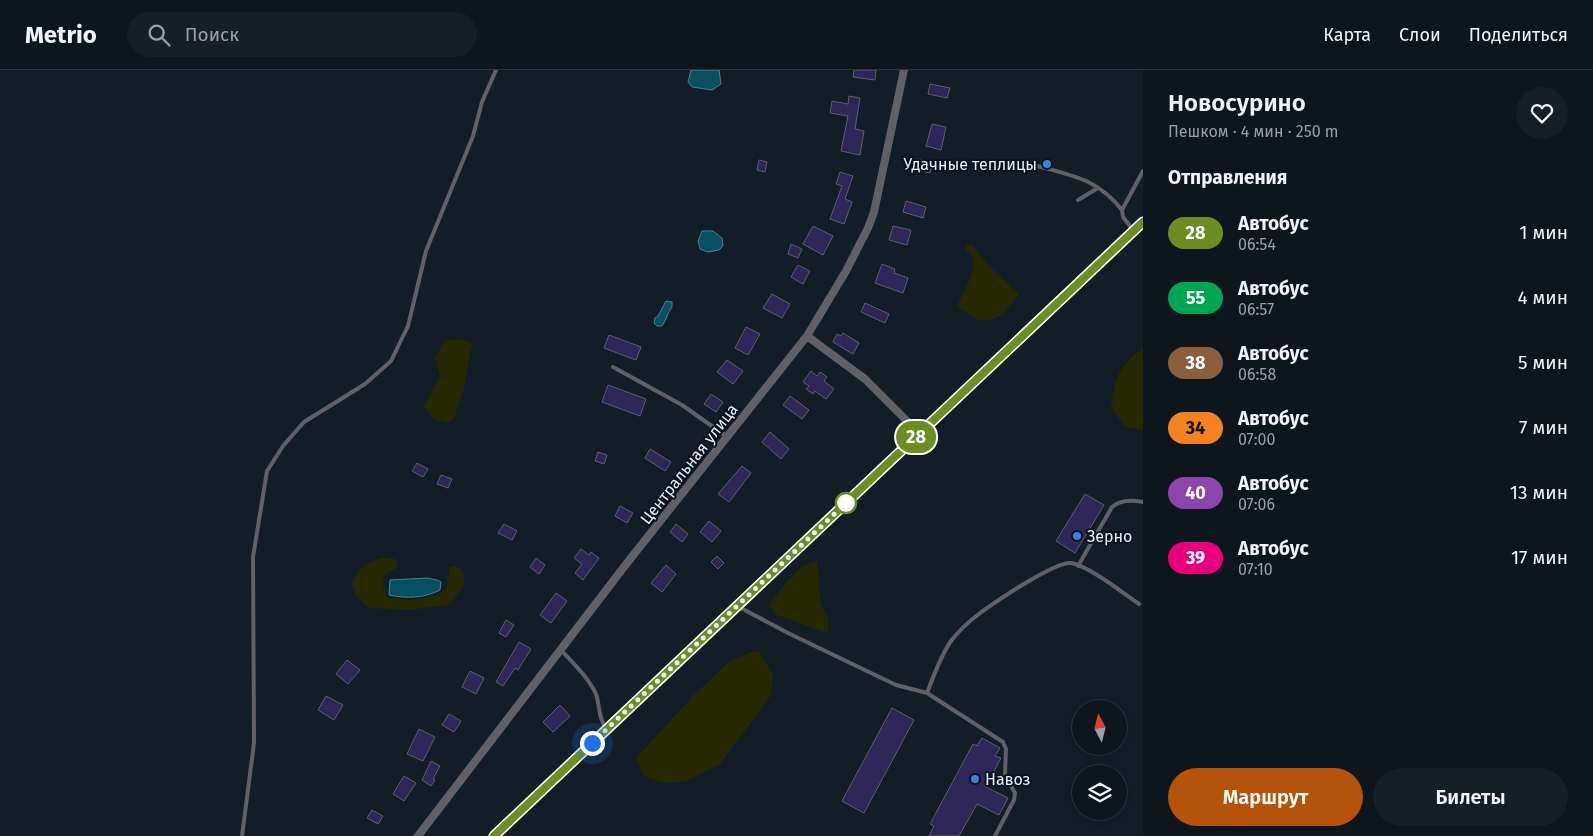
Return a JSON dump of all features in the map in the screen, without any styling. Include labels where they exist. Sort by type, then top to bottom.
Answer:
[{"type":"main road","points":[[494,836],[1143,222]]},
{"type":"street","name":"Центральная улица","points":[[418,836],[560,650],[807,336],[850,264],[874,212],[904,70]]},
{"type":"street","points":[[807,336],[865,380],[920,434]]},
{"type":"lane","points":[[242,836],[254,743],[253,557],[268,471],[283,446],[304,422],[365,384],[391,362],[408,326],[426,251],[473,136],[482,102],[496,70]]},
{"type":"lane","points":[[1033,165],[1077,177],[1107,193],[1122,210],[1123,217],[1134,230]]},
{"type":"lane","points":[[1122,210],[1143,171]]},
{"type":"lane","points":[[1078,200],[1098,188]]},
{"type":"lane","points":[[613,367],[682,405],[728,437]]},
{"type":"lane","points":[[1078,566],[1115,504],[1128,501],[1143,502]]},
{"type":"lane","points":[[928,693],[945,651],[964,626],[1045,572],[1063,564],[1068,563],[1078,566],[1102,578],[1139,604]]},
{"type":"lane","points":[[738,606],[790,634],[896,685],[928,693],[1002,742],[1006,749],[1005,775],[1016,793],[995,836]]},
{"type":"lane","points":[[560,650],[581,672],[596,694],[602,723],[607,729]]},
{"type":"green space","points":[[967,245],[973,245],[988,265],[1019,294],[1003,313],[993,319],[978,319],[957,306],[972,272],[973,259],[971,254],[964,250]]},
{"type":"green space","points":[[461,339],[473,344],[463,392],[454,418],[448,423],[434,419],[424,406],[440,376],[435,357],[445,341]]},
{"type":"green space","points":[[1143,348],[1143,430],[1124,426],[1111,406],[1117,379],[1123,367]]},
{"type":"green space","points":[[382,558],[396,559],[398,567],[384,576],[383,587],[388,598],[418,599],[440,593],[446,589],[450,567],[455,566],[462,570],[465,583],[450,604],[411,610],[369,608],[356,596],[352,584],[363,567]]},
{"type":"green space","points":[[817,561],[820,604],[827,616],[829,625],[827,633],[777,615],[769,606],[793,576],[804,566]]},
{"type":"green space","points":[[759,651],[773,675],[771,695],[720,764],[685,782],[661,782],[644,776],[636,758],[693,696],[729,662],[751,652]]},
{"type":"water","points":[[691,70],[719,70],[721,84],[712,90],[692,87],[688,82]]},
{"type":"water","points":[[702,231],[713,231],[722,238],[723,246],[719,250],[708,252],[700,249],[698,241]]},
{"type":"water","points":[[666,301],[672,302],[672,307],[662,326],[657,326],[654,323],[655,318]]},
{"type":"water","points":[[427,578],[441,582],[440,590],[428,595],[415,597],[389,595],[390,580]]},
{"type":"building","points":[[854,70],[876,70],[875,80],[853,77]]},
{"type":"building","points":[[930,84],[950,88],[947,98],[928,94]]},
{"type":"building","points":[[849,96],[860,98],[855,129],[864,131],[860,155],[841,151],[848,116],[830,113],[832,101],[848,104]]},
{"type":"building","points":[[932,124],[946,127],[941,150],[926,146]]},
{"type":"building","points":[[916,159],[933,163],[930,173],[913,169]]},
{"type":"building","points":[[759,160],[767,162],[765,172],[757,170]]},
{"type":"building","points":[[840,172],[853,176],[845,199],[852,202],[844,224],[830,219],[842,186],[836,184]]},
{"type":"building","points":[[906,201],[926,207],[923,218],[903,212]]},
{"type":"building","points":[[813,226],[833,236],[823,255],[803,244]]},
{"type":"building","points":[[893,226],[911,230],[907,245],[889,240]]},
{"type":"building","points":[[791,244],[802,249],[798,258],[788,254]]},
{"type":"building","points":[[882,264],[895,269],[894,273],[908,278],[903,293],[875,283]]},
{"type":"building","points":[[798,265],[810,271],[803,284],[791,277]]},
{"type":"building","points":[[772,294],[790,304],[782,318],[763,308]]},
{"type":"building","points":[[865,303],[889,314],[885,323],[861,312]]},
{"type":"building","points":[[746,327],[760,334],[748,355],[735,348]]},
{"type":"building","points":[[843,333],[859,343],[853,354],[833,342],[837,334],[841,336]]},
{"type":"building","points":[[609,335],[641,347],[636,360],[604,348]]},
{"type":"building","points":[[727,360],[743,371],[733,384],[717,372]]},
{"type":"building","points":[[811,371],[817,376],[820,372],[827,377],[824,381],[834,389],[826,399],[815,391],[813,394],[806,389],[809,386],[803,382]]},
{"type":"building","points":[[608,385],[646,399],[640,416],[602,402]]},
{"type":"building","points":[[711,394],[723,402],[716,412],[704,404]]},
{"type":"building","points":[[790,396],[809,410],[802,419],[783,405]]},
{"type":"building","points":[[770,432],[789,449],[781,459],[762,442]]},
{"type":"building","points":[[650,449],[671,462],[665,471],[645,458]]},
{"type":"building","points":[[598,452],[607,455],[604,464],[595,461]]},
{"type":"building","points":[[417,463],[428,469],[423,477],[412,471]]},
{"type":"building","points":[[742,466],[751,473],[729,502],[718,494]]},
{"type":"building","points":[[441,475],[452,479],[448,488],[437,484]]},
{"type":"building","points":[[1085,494],[1104,505],[1075,553],[1056,541]]},
{"type":"building","points":[[620,506],[633,513],[627,523],[615,516]]},
{"type":"building","points":[[709,521],[721,531],[712,542],[700,532]]},
{"type":"building","points":[[504,524],[517,531],[512,540],[498,533]]},
{"type":"building","points":[[676,524],[688,534],[682,542],[670,532]]},
{"type":"building","points":[[581,549],[589,555],[591,552],[599,558],[583,580],[575,573],[582,564],[574,558]]},
{"type":"building","points":[[717,556],[724,563],[718,569],[711,562]]},
{"type":"building","points":[[536,558],[545,565],[539,574],[530,567]]},
{"type":"building","points":[[666,565],[676,574],[662,592],[651,583]]},
{"type":"building","points":[[556,593],[567,601],[551,623],[540,615]]},
{"type":"building","points":[[506,620],[514,625],[506,637],[499,633]]},
{"type":"building","points":[[519,642],[531,649],[518,670],[515,668],[503,686],[496,682]]},
{"type":"building","points":[[347,660],[360,670],[348,684],[336,674]]},
{"type":"building","points":[[470,671],[484,678],[476,694],[462,687]]},
{"type":"building","points":[[326,696],[343,705],[334,720],[318,710]]},
{"type":"building","points":[[560,705],[570,716],[553,732],[543,722]]},
{"type":"building","points":[[892,708],[914,720],[864,813],[842,801]]},
{"type":"building","points":[[449,714],[461,721],[454,732],[442,725]]},
{"type":"building","points":[[419,729],[435,737],[423,761],[407,754]]},
{"type":"building","points":[[982,738],[1000,748],[995,756],[1001,758],[986,787],[1008,798],[999,815],[977,804],[959,836],[929,836],[934,826],[930,824],[973,744],[977,746]]},
{"type":"building","points":[[431,761],[440,766],[431,786],[422,780]]},
{"type":"building","points":[[404,776],[416,783],[404,801],[393,794]]},
{"type":"building","points":[[372,810],[383,816],[378,824],[367,818]]},
{"type":"bus line","name":"28","points":[[494,836],[1143,222]]},
{"type":"place","name":"Удачные теплицы","points":[[1047,164]]},
{"type":"place","name":"Зерно","points":[[1077,536]]},
{"type":"place","name":"Навоз","points":[[975,779]]},
{"type":"route","points":[[592,743],[846,503]]}]
